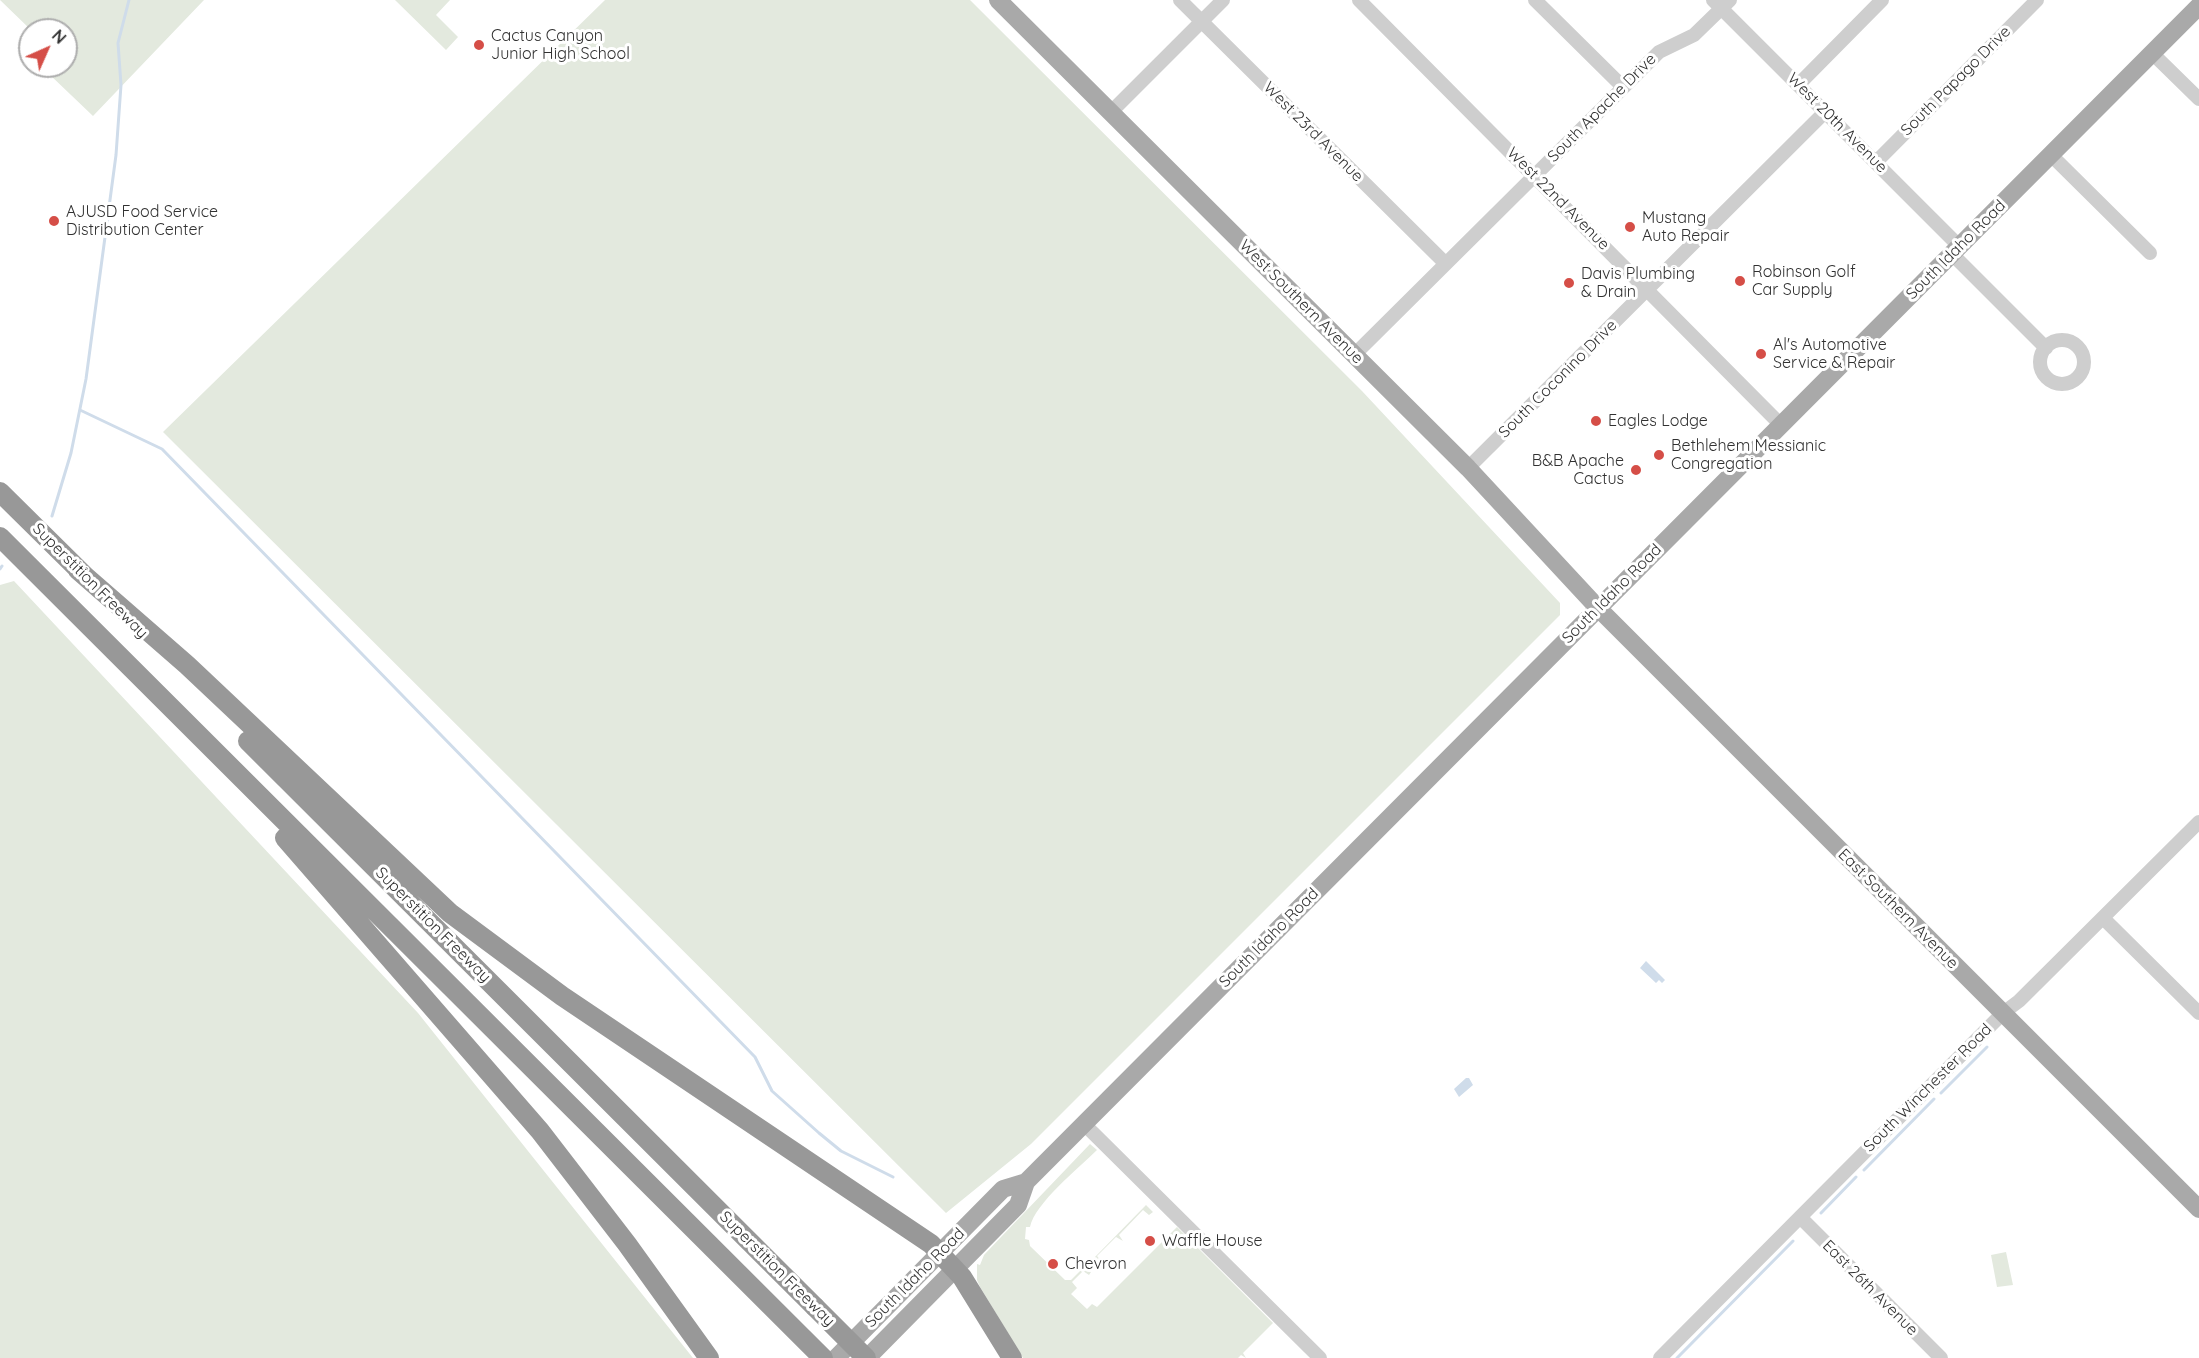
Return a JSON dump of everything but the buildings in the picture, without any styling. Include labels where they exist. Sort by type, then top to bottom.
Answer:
[{"type":"highway","name":"Superstition Freeway","points":[[0,492],[866,1358]]},
{"type":"highway","name":"Superstition Freeway","points":[[1,538],[823,1358]]},
{"type":"highway","points":[[78,570],[187,665],[404,872],[460,921],[562,996],[941,1252],[956,1269],[1012,1358]]},
{"type":"highway","points":[[194,731],[540,1131],[627,1244],[709,1358]]},
{"type":"main road","name":"West Southern Avenue","points":[[998,0],[1468,468],[1598,608]]},
{"type":"main road","name":"South Idaho Road","points":[[866,1358],[1018,1205],[1026,1182],[2199,6]]},
{"type":"main road","name":"East Southern Avenue","points":[[1598,608],[2199,1209]]},
{"type":"main road","name":"South Idaho Road","points":[[836,1358],[1003,1189],[1026,1182]]},
{"type":"street","name":"West 23rd Avenue","points":[[1180,0],[1445,263]]},
{"type":"street","points":[[1111,112],[1223,0]]},
{"type":"street","name":"West 22nd Avenue","points":[[1359,0],[1781,425]]},
{"type":"street","points":[[1535,0],[1623,87]]},
{"type":"street","points":[[1798,85],[1882,0]]},
{"type":"street","name":"South Papago Drive","points":[[1876,162],[2037,0]]},
{"type":"street","name":"South Apache Drive","points":[[1354,355],[1659,52],[1694,35],[1722,3]]},
{"type":"street","name":"West 20th Avenue","points":[[1722,3],[1798,85],[1876,162],[2046,348]]},
{"type":"street","points":[[2152,53],[2199,99]]},
{"type":"street","name":"South Coconino Drive","points":[[1468,468],[1825,112]]},
{"type":"street","points":[[2051,155],[2150,253]]},
{"type":"street","name":"South Winchester Road","points":[[1660,1358],[2003,1013],[2019,1001],[2197,828]]},
{"type":"street","points":[[2103,918],[2199,1013]]},
{"type":"street","points":[[1084,1124],[1320,1358]]},
{"type":"street","name":"East 26th Avenue","points":[[1800,1217],[1941,1358]]},
{"type":"shaded area","points":[[0,0],[204,0],[93,116],[53,78],[78,78],[78,18],[19,18]]},
{"type":"shaded area","points":[[395,0],[450,0],[436,15],[458,37],[446,50]]},
{"type":"shaded area","points":[[605,0],[970,0],[1362,391],[1560,603],[1560,615],[1031,1144],[946,1213],[163,432]]},
{"type":"shaded area","points":[[14,581],[418,1013],[693,1358],[0,1358],[0,585]]},
{"type":"shaded area","points":[[1090,1144],[1097,1150],[1049,1197],[1040,1207],[1030,1227],[1026,1227],[1025,1239],[1029,1240],[1030,1246],[1065,1280],[1071,1280],[1084,1267],[1091,1272],[1089,1275],[1083,1271],[1072,1282],[1077,1288],[1071,1294],[1087,1309],[1092,1304],[1097,1307],[1177,1227],[1273,1323],[1243,1353],[1246,1358],[1241,1355],[1238,1358],[1023,1358],[980,1287],[977,1280],[977,1264],[980,1265],[984,1255]]},
{"type":"shaded area","points":[[1146,1205],[1153,1212],[1149,1215],[1143,1210],[1119,1235],[1123,1241],[1116,1237],[1097,1256],[1102,1262],[1097,1263],[1094,1258]]},
{"type":"shaded area","points":[[2006,1252],[2013,1285],[1997,1287],[1991,1255]]},
{"type":"water","points":[[1646,961],[1665,980],[1662,983],[1659,980],[1656,983],[1640,968]]},
{"type":"water","points":[[1469,1078],[1473,1085],[1459,1097],[1454,1089]]},
{"type":"waterway","points":[[52,516],[71,453],[86,379],[116,155],[121,85],[118,43],[129,0]]},
{"type":"waterway","points":[[80,410],[162,449],[755,1057],[772,1091],[841,1151],[893,1177]]},
{"type":"waterway","points":[[1941,1093],[1987,1047]]},
{"type":"waterway","points":[[1864,1170],[1934,1099]]},
{"type":"waterway","points":[[1821,1213],[1856,1177]]},
{"type":"waterway","points":[[1677,1358],[1793,1241]]},
{"type":"place","name":"Cactus Canyon Junior High School","points":[[479,45]]},
{"type":"place","name":"AJUSD Food Service Distribution Center","points":[[54,221]]},
{"type":"place","name":"Mustang Auto Repair","points":[[1630,227]]},
{"type":"place","name":"Robinson Golf Car Supply","points":[[1740,281]]},
{"type":"place","name":"Davis Plumbing & Drain","points":[[1569,283]]},
{"type":"place","name":"Al's Automotive Service & Repair","points":[[1761,354]]},
{"type":"place","name":"Eagles Lodge","points":[[1596,421]]},
{"type":"place","name":"Bethlehem Messianic Congregation","points":[[1659,455]]},
{"type":"place","name":"B&B Apache Cactus","points":[[1636,470]]},
{"type":"place","name":"Waffle House","points":[[1150,1241]]},
{"type":"place","name":"Chevron","points":[[1053,1264]]}]
